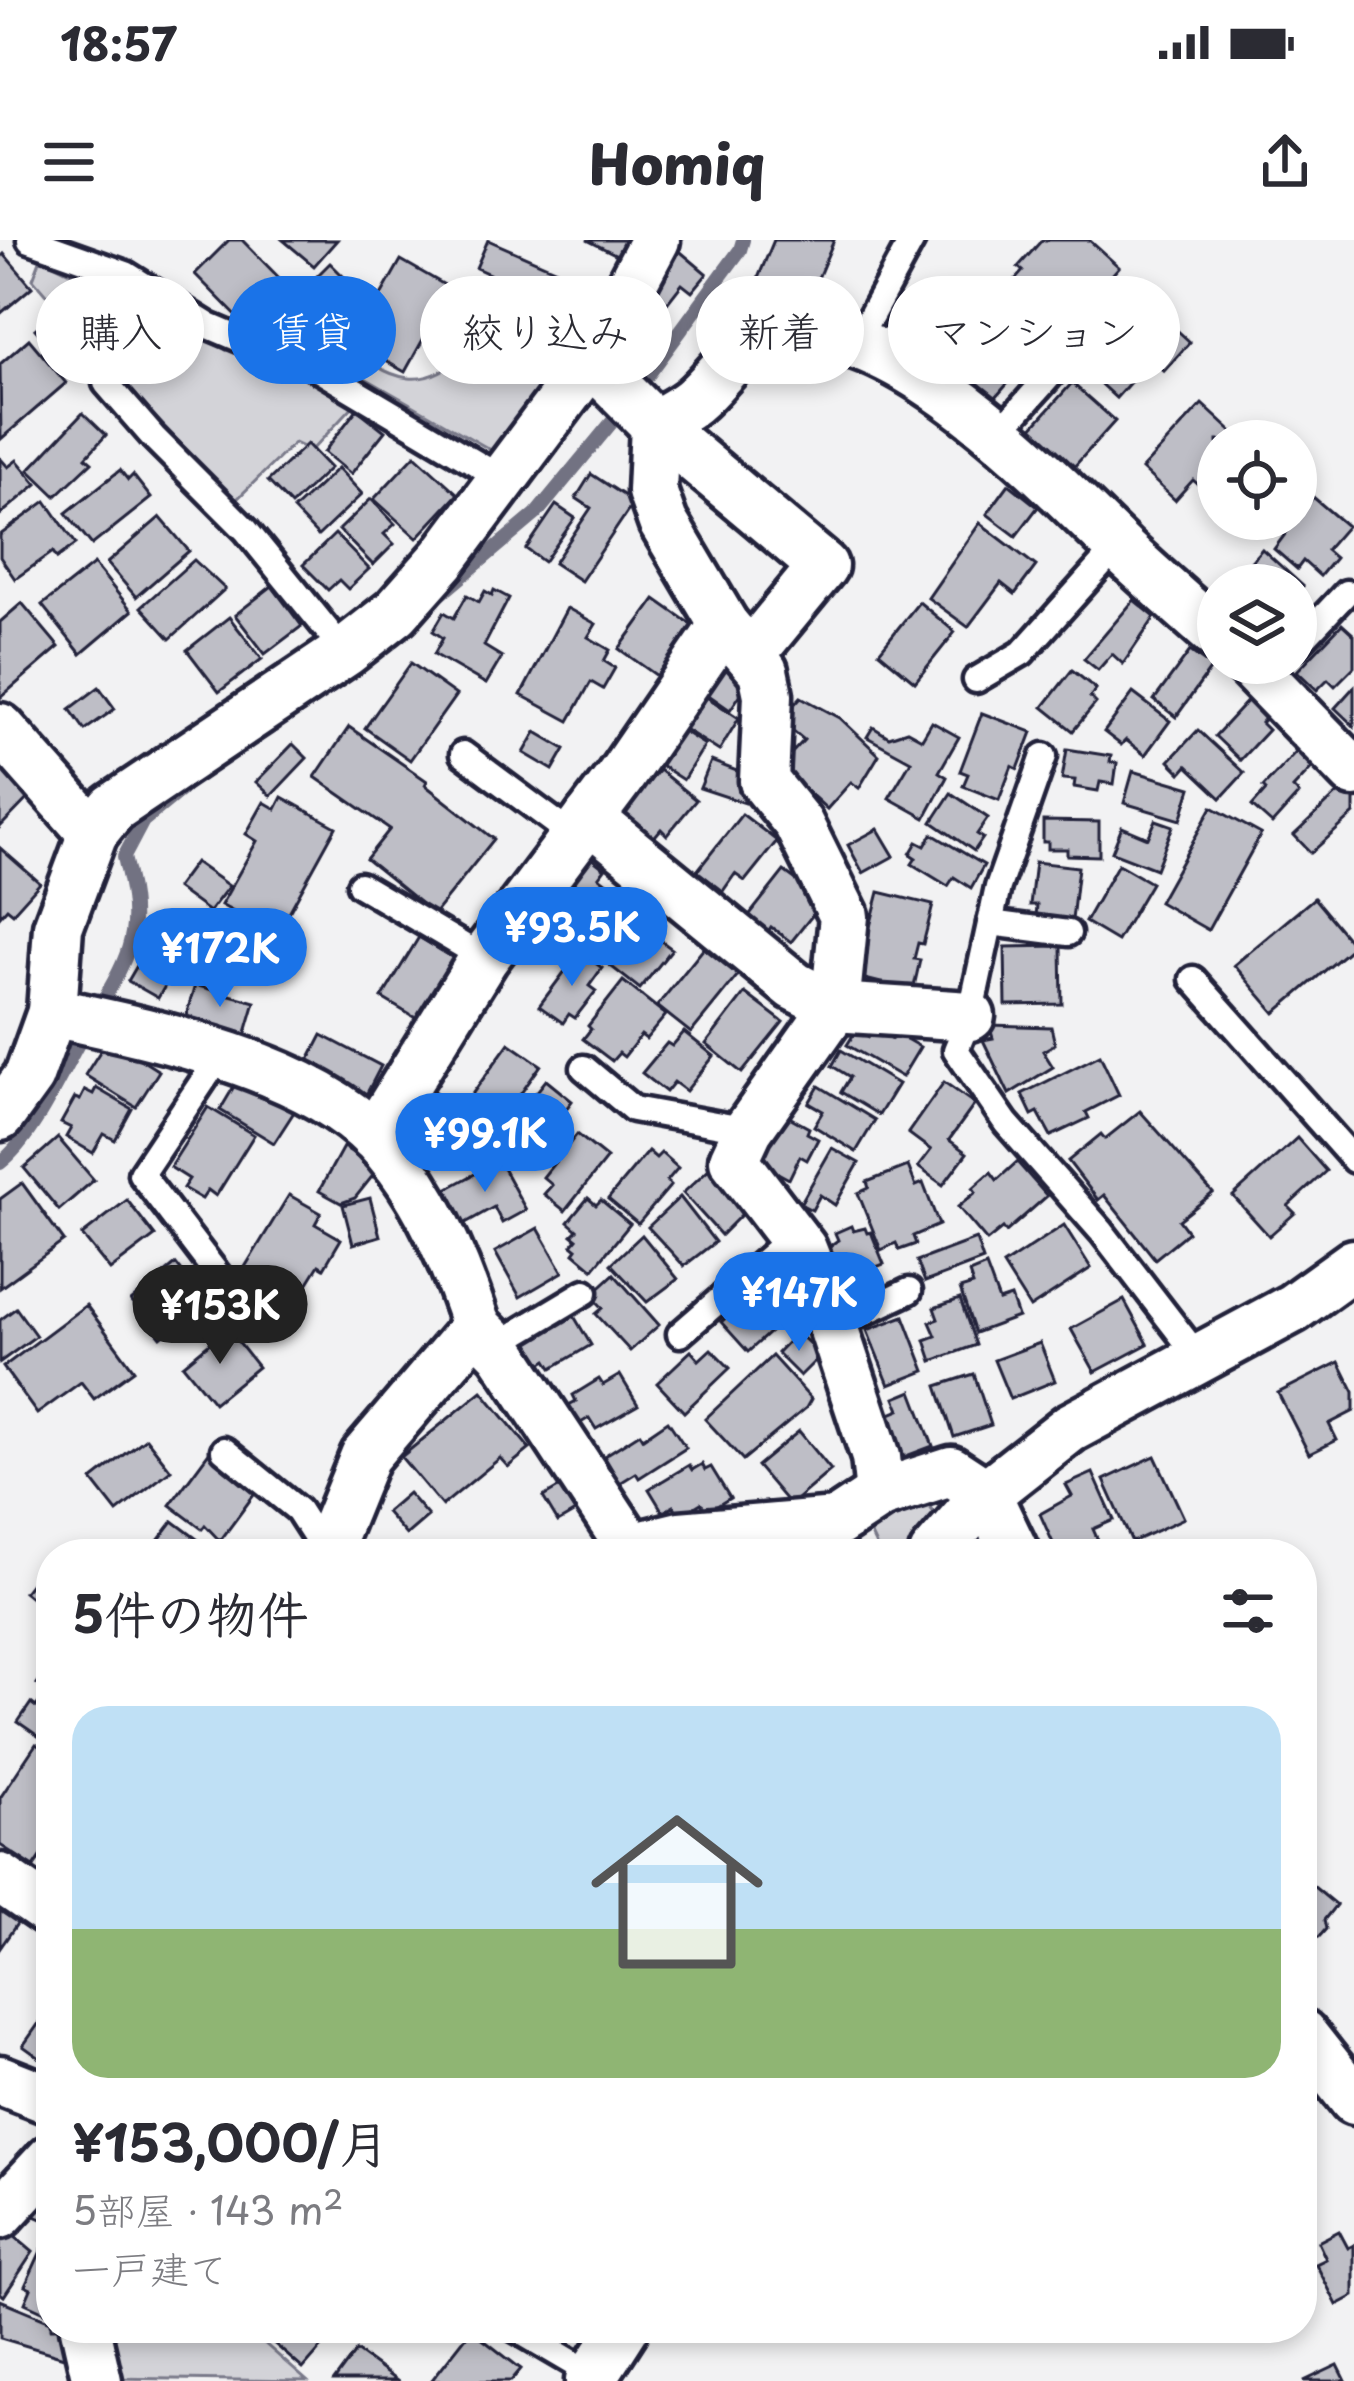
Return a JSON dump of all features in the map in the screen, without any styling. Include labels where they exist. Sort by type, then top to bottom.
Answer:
[{"type":"street","points":[[655,240],[626,395],[652,491],[663,522],[737,640],[763,671],[768,695],[764,781],[798,824],[844,916],[835,1007],[748,1130],[734,1160],[802,1249],[876,1457],[880,1494]]},
{"type":"street","points":[[864,348],[943,391],[1031,460],[1197,617]]},
{"type":"street","points":[[0,1116],[29,1076],[52,1012],[58,927],[93,833],[113,808],[397,612],[443,559],[501,478],[626,395],[694,400],[708,384]]},
{"type":"street","points":[[374,1136],[484,958],[582,828],[737,640],[823,566],[626,395]]},
{"type":"street","points":[[1288,684],[1354,772]]},
{"type":"street","points":[[0,728],[93,833]]},
{"type":"street","points":[[582,828],[794,986],[835,1007],[970,1016]]},
{"type":"street","points":[[52,1012],[221,1054],[291,1082],[374,1136],[401,1168],[458,1268],[486,1336],[568,1447],[626,1539]]},
{"type":"street","points":[[947,1539],[986,1494],[1070,1428],[1293,1308],[1354,1264]]},
{"type":"street","points":[[331,1539],[365,1456],[486,1336]]},
{"type":"street","points":[[671,1539],[845,1538],[880,1494],[951,1471],[986,1494],[1008,1539]]},
{"type":"street","points":[[0,1877],[36,1902]]},
{"type":"street","points":[[1317,2053],[1354,2100]]},
{"type":"street","points":[[0,2080],[36,2094]]},
{"type":"street","points":[[0,2214],[36,2175]]},
{"type":"street","points":[[89,2343],[98,2381]]},
{"type":"street","points":[[592,2378],[614,2343]]},
{"type":"lane","points":[[30,240],[126,274],[209,326],[242,340],[292,349],[501,478]]},
{"type":"lane","points":[[864,329],[912,240]]},
{"type":"lane","points":[[107,384],[246,530],[345,652]]},
{"type":"lane","points":[[996,436],[1043,384]]},
{"type":"lane","points":[[976,680],[1022,653],[1118,546]]},
{"type":"lane","points":[[1317,620],[1346,593]]},
{"type":"lane","points":[[463,754],[582,828]]},
{"type":"lane","points":[[1044,755],[998,886],[970,1016],[956,1050],[1006,1123],[1102,1232],[1199,1358]]},
{"type":"lane","points":[[360,885],[484,958]]},
{"type":"lane","points":[[990,922],[1068,933]]},
{"type":"lane","points":[[1193,979],[1354,1160]]},
{"type":"lane","points":[[221,1054],[141,1174],[250,1316]]},
{"type":"lane","points":[[584,1068],[633,1109],[748,1130]]},
{"type":"lane","points":[[680,1334],[792,1237]]},
{"type":"lane","points":[[833,1327],[909,1291]]},
{"type":"lane","points":[[486,1336],[585,1292]]},
{"type":"lane","points":[[224,1450],[298,1510],[316,1539]]},
{"type":"lane","points":[[537,2343],[592,2378]]},
{"type":"shaded area","points":[[41,258],[78,276],[36,276],[36,283],[33,279]]},
{"type":"shaded area","points":[[204,334],[228,350],[228,384],[328,384],[356,403],[311,451],[294,443],[235,501],[124,384],[204,384]]},
{"type":"shaded area","points":[[396,375],[420,377],[420,384],[548,384],[498,454],[376,384],[396,384]]},
{"type":"shaded area","points":[[920,1494],[935,1514],[915,1539],[873,1539],[878,1519]]},
{"type":"shaded area","points":[[108,2343],[264,2343],[307,2381],[109,2378]]},
{"type":"building","points":[[229,240],[242,240],[277,276],[228,276],[228,308],[204,283],[204,276],[195,274]]},
{"type":"building","points":[[283,240],[337,240],[314,266]]},
{"type":"building","points":[[488,240],[570,276],[488,276],[476,268]]},
{"type":"building","points":[[587,240],[625,240],[617,255]]},
{"type":"building","points":[[774,240],[834,240],[819,276],[759,276]]},
{"type":"building","points":[[1042,240],[1089,240],[1119,267],[1111,276],[1019,276],[1023,271],[1018,267]]},
{"type":"building","points":[[676,248],[707,274],[696,276],[692,292],[682,284],[672,297],[672,276],[658,276]]},
{"type":"building","points":[[4,254],[32,287],[0,314],[0,258]]},
{"type":"building","points":[[401,260],[429,276],[420,276],[420,345],[405,372],[396,367],[396,276],[392,276]]},
{"type":"building","points":[[330,263],[343,276],[317,276]]},
{"type":"building","points":[[1180,333],[1190,342],[1180,353]]},
{"type":"building","points":[[29,339],[36,347],[36,384],[65,384],[1,439],[0,364]]},
{"type":"building","points":[[966,384],[1007,384],[989,405]]},
{"type":"building","points":[[1071,384],[1115,421],[1064,478],[1021,440]]},
{"type":"building","points":[[1101,384],[1129,384],[1116,398]]},
{"type":"building","points":[[1202,404],[1219,420],[1197,420],[1197,484],[1193,480],[1175,500],[1142,469]]},
{"type":"building","points":[[357,409],[385,431],[351,474],[324,452]]},
{"type":"building","points":[[83,413],[106,435],[86,457],[92,462],[56,496],[29,470]]},
{"type":"building","points":[[307,444],[330,468],[291,505],[268,481]]},
{"type":"building","points":[[415,455],[458,494],[417,538],[374,499]]},
{"type":"building","points":[[0,458],[8,467],[17,460],[37,484],[0,515]]},
{"type":"building","points":[[338,468],[362,494],[318,536],[293,510]]},
{"type":"building","points":[[120,470],[128,480],[133,475],[151,498],[92,545],[66,513]]},
{"type":"building","points":[[591,474],[634,502],[581,581],[554,563],[591,508],[576,498]]},
{"type":"building","points":[[1009,484],[1038,507],[1016,536],[987,514]]},
{"type":"building","points":[[371,499],[395,524],[384,534],[394,544],[373,565],[339,530]]},
{"type":"building","points":[[1317,500],[1347,526],[1326,550],[1335,558],[1320,576],[1317,564],[1291,564],[1274,549],[1281,540],[1317,540]]},
{"type":"building","points":[[46,501],[76,544],[57,558],[53,552],[15,579],[0,557],[0,535]]},
{"type":"building","points":[[556,505],[575,518],[544,562],[526,549]]},
{"type":"building","points":[[160,517],[189,551],[136,597],[107,563]]},
{"type":"building","points":[[980,523],[1036,566],[1015,594],[1001,583],[968,627],[928,598]]},
{"type":"building","points":[[335,534],[369,569],[348,589],[339,580],[328,590],[303,565]]},
{"type":"building","points":[[1262,549],[1279,564],[1249,564]]},
{"type":"building","points":[[194,560],[225,589],[170,639],[141,607]]},
{"type":"building","points":[[94,564],[132,611],[81,654],[42,605]]},
{"type":"building","points":[[272,586],[302,626],[265,654],[235,615]]},
{"type":"building","points":[[494,590],[509,598],[484,646],[502,657],[486,684],[434,654],[443,638],[433,631],[444,612],[454,618],[467,595],[479,602],[485,591],[492,595]]},
{"type":"building","points":[[655,599],[692,625],[657,676],[619,649]]},
{"type":"building","points":[[1134,600],[1155,617],[1123,664],[1112,654],[1098,670],[1084,659]]},
{"type":"building","points":[[919,602],[955,632],[915,682],[879,652]]},
{"type":"building","points":[[22,603],[59,647],[0,698],[0,622]]},
{"type":"building","points":[[567,608],[596,624],[588,637],[610,650],[604,661],[615,668],[603,689],[591,682],[569,721],[521,695]]},
{"type":"building","points":[[229,617],[262,659],[219,692],[187,650]]},
{"type":"building","points":[[1342,624],[1354,635],[1354,667],[1335,686],[1328,679],[1317,690],[1311,684],[1317,684],[1317,650]]},
{"type":"building","points":[[1190,651],[1197,656],[1200,684],[1176,717],[1154,700]]},
{"type":"building","points":[[722,657],[749,682],[730,710],[700,689]]},
{"type":"building","points":[[411,663],[456,695],[410,760],[365,728]]},
{"type":"building","points":[[1072,670],[1096,689],[1090,697],[1096,703],[1073,731],[1043,707]]},
{"type":"building","points":[[99,687],[115,709],[85,730],[70,709]]},
{"type":"building","points":[[1354,687],[1354,726],[1335,708]]},
{"type":"building","points":[[699,692],[739,718],[719,751],[683,728]]},
{"type":"building","points":[[1133,693],[1170,721],[1145,755],[1126,740],[1121,745],[1104,732]]},
{"type":"building","points":[[1253,695],[1271,712],[1261,723],[1268,730],[1240,760],[1215,736]]},
{"type":"building","points":[[801,697],[840,718],[879,755],[859,788],[851,782],[827,809],[780,766],[804,740],[780,720]]},
{"type":"building","points":[[982,713],[1032,732],[999,800],[963,786],[968,774],[960,771]]},
{"type":"building","points":[[932,722],[959,737],[939,772],[947,777],[925,818],[889,798],[911,761],[867,737],[873,727],[889,737],[907,731],[922,739]]},
{"type":"building","points":[[349,727],[427,781],[425,785],[494,839],[434,914],[366,859],[390,829],[315,777]]},
{"type":"building","points":[[680,729],[705,745],[683,780],[649,758]]},
{"type":"building","points":[[1198,730],[1244,773],[1221,798],[1187,766],[1181,773],[1169,761]]},
{"type":"building","points":[[536,732],[565,749],[553,770],[524,753]]},
{"type":"building","points":[[293,744],[307,758],[271,796],[256,782]]},
{"type":"building","points":[[1302,745],[1319,760],[1293,788],[1299,794],[1272,824],[1252,806]]},
{"type":"building","points":[[1067,749],[1111,756],[1110,762],[1117,763],[1114,784],[1100,782],[1098,791],[1074,787],[1075,780],[1062,779]]},
{"type":"building","points":[[711,761],[755,778],[745,803],[700,788]]},
{"type":"building","points":[[0,763],[32,794],[0,827]]},
{"type":"building","points":[[659,770],[696,800],[667,835],[661,829],[651,841],[621,816]]},
{"type":"building","points":[[1133,771],[1191,788],[1181,820],[1124,803]]},
{"type":"building","points":[[1344,788],[1354,799],[1354,814],[1311,853],[1294,835]]},
{"type":"building","points":[[951,793],[988,818],[977,834],[983,838],[974,851],[932,822]]},
{"type":"building","points":[[282,797],[336,827],[276,936],[221,905],[257,841],[246,834],[264,802],[276,809]]},
{"type":"building","points":[[1212,807],[1261,834],[1208,930],[1159,902]]},
{"type":"building","points":[[742,814],[777,841],[745,881],[735,874],[723,891],[697,871]]},
{"type":"building","points":[[1156,820],[1173,826],[1156,869],[1112,852],[1122,827],[1148,838]]},
{"type":"building","points":[[1043,821],[1099,822],[1099,856],[1048,849],[1048,842],[1043,842]]},
{"type":"building","points":[[878,829],[894,856],[863,873],[848,845]]},
{"type":"building","points":[[932,834],[984,865],[971,888],[954,877],[948,886],[912,864],[916,858],[910,854],[917,842],[925,846]]},
{"type":"building","points":[[0,848],[40,883],[13,913],[7,908],[0,916]]},
{"type":"building","points":[[586,854],[605,869],[599,877],[615,889],[579,939],[543,913]]},
{"type":"building","points":[[195,862],[229,886],[209,912],[176,888]]},
{"type":"building","points":[[1035,862],[1078,867],[1072,920],[1036,916],[1037,905],[1030,905]]},
{"type":"building","points":[[1118,864],[1151,883],[1117,941],[1085,922]]},
{"type":"building","points":[[784,871],[799,882],[802,879],[823,902],[791,942],[747,918]]},
{"type":"building","points":[[879,892],[933,905],[914,959],[920,960],[913,991],[857,977]]},
{"type":"building","points":[[1314,898],[1354,946],[1275,1013],[1234,965]]},
{"type":"building","points":[[635,912],[672,949],[640,989],[599,957]]},
{"type":"building","points":[[212,913],[240,928],[211,981],[184,967]]},
{"type":"building","points":[[159,928],[189,945],[158,998],[128,981]]},
{"type":"building","points":[[419,937],[458,961],[422,1022],[382,998]]},
{"type":"building","points":[[1061,946],[1062,1004],[1006,1005],[1005,947]]},
{"type":"building","points":[[704,948],[738,975],[691,1033],[657,1006]]},
{"type":"building","points":[[580,951],[602,968],[589,986],[596,991],[575,1018],[569,1014],[563,1023],[539,1006]]},
{"type":"building","points":[[623,981],[666,1015],[646,1039],[641,1035],[624,1057],[619,1053],[612,1061],[583,1039]]},
{"type":"building","points":[[195,985],[255,1002],[245,1036],[185,1019]]},
{"type":"building","points":[[745,993],[783,1022],[742,1073],[706,1044]]},
{"type":"building","points":[[989,1025],[1051,1027],[1055,1044],[1043,1051],[1053,1067],[1009,1094],[983,1040],[993,1038]]},
{"type":"building","points":[[875,1028],[891,1038],[894,1032],[920,1047],[902,1077],[847,1045],[857,1029],[869,1037]]},
{"type":"building","points":[[684,1032],[714,1056],[686,1091],[674,1082],[666,1092],[642,1073],[667,1043],[672,1046]]},
{"type":"building","points":[[322,1035],[381,1066],[366,1095],[307,1064]]},
{"type":"building","points":[[108,1039],[159,1071],[136,1107],[85,1075]]},
{"type":"building","points":[[509,1043],[541,1065],[498,1117],[470,1097]]},
{"type":"building","points":[[841,1050],[898,1084],[879,1115],[841,1092],[850,1077],[832,1066]]},
{"type":"building","points":[[1100,1055],[1119,1095],[1086,1112],[1089,1118],[1051,1136],[1038,1112],[1032,1115],[1022,1094]]},
{"type":"building","points":[[239,1078],[294,1112],[274,1143],[220,1110]]},
{"type":"building","points":[[546,1080],[572,1101],[559,1118],[563,1122],[534,1158],[504,1133]]},
{"type":"building","points":[[944,1082],[975,1104],[949,1140],[967,1153],[943,1185],[918,1167],[931,1150],[908,1133]]},
{"type":"building","points":[[819,1086],[875,1120],[856,1152],[814,1126],[823,1111],[809,1103]]},
{"type":"building","points":[[96,1088],[132,1109],[115,1140],[104,1134],[93,1153],[66,1137],[71,1128],[61,1123],[75,1098],[80,1100],[85,1090],[93,1094]]},
{"type":"building","points":[[435,1091],[442,1104],[447,1101],[453,1112],[459,1109],[475,1138],[423,1165],[406,1132],[414,1127],[406,1111],[408,1104]]},
{"type":"building","points":[[208,1107],[254,1135],[216,1196],[208,1190],[202,1199],[183,1188],[189,1179],[170,1167]]},
{"type":"building","points":[[1140,1111],[1213,1193],[1179,1220],[1188,1232],[1155,1259],[1104,1195],[1098,1200],[1068,1161]]},
{"type":"building","points":[[782,1113],[809,1128],[807,1133],[818,1139],[807,1160],[800,1156],[789,1179],[756,1161]]},
{"type":"building","points":[[577,1134],[607,1158],[565,1211],[544,1194],[552,1185],[543,1177]]},
{"type":"building","points":[[58,1138],[94,1180],[59,1210],[24,1168]]},
{"type":"building","points":[[1297,1138],[1326,1171],[1288,1206],[1295,1213],[1269,1236],[1233,1196]]},
{"type":"building","points":[[343,1147],[379,1168],[355,1198],[341,1203],[319,1191]]},
{"type":"building","points":[[832,1148],[859,1163],[835,1205],[820,1195],[812,1210],[800,1204]]},
{"type":"building","points":[[648,1151],[656,1158],[661,1153],[678,1168],[667,1181],[671,1185],[638,1224],[608,1199]]},
{"type":"building","points":[[499,1161],[526,1210],[502,1223],[494,1207],[462,1225],[443,1191]]},
{"type":"building","points":[[1017,1162],[1047,1196],[1006,1232],[1003,1228],[987,1241],[958,1207],[991,1172],[997,1180]]},
{"type":"building","points":[[712,1166],[749,1207],[721,1235],[683,1193]]},
{"type":"building","points":[[908,1166],[916,1186],[923,1183],[939,1225],[913,1236],[916,1244],[899,1250],[896,1243],[881,1250],[858,1193],[869,1188],[867,1182]]},
{"type":"building","points":[[22,1183],[64,1241],[0,1288],[0,1199]]},
{"type":"building","points":[[289,1195],[321,1213],[315,1224],[341,1239],[298,1299],[275,1297],[273,1290],[242,1272]]},
{"type":"building","points":[[680,1197],[715,1242],[684,1266],[648,1227]]},
{"type":"building","points":[[370,1198],[380,1236],[353,1244],[343,1205]]},
{"type":"building","points":[[588,1198],[596,1205],[601,1200],[630,1224],[593,1269],[574,1253],[577,1249],[572,1245],[577,1239],[572,1235],[577,1230],[568,1222]]},
{"type":"building","points":[[127,1200],[155,1236],[110,1270],[82,1235]]},
{"type":"building","points":[[1064,1225],[1091,1268],[1030,1308],[1003,1265]]},
{"type":"building","points":[[851,1226],[853,1231],[865,1228],[871,1232],[884,1264],[836,1283],[823,1251],[838,1240],[835,1233]]},
{"type":"building","points":[[538,1228],[563,1272],[520,1297],[495,1252]]},
{"type":"building","points":[[642,1235],[678,1279],[647,1302],[611,1264]]},
{"type":"building","points":[[976,1239],[983,1260],[925,1282],[917,1261]]},
{"type":"building","points":[[176,1264],[205,1301],[161,1337],[131,1301]]},
{"type":"building","points":[[986,1266],[999,1301],[1011,1297],[1018,1317],[975,1333],[960,1289],[973,1285],[969,1273]]},
{"type":"building","points":[[614,1274],[659,1325],[630,1351],[596,1314],[603,1308],[591,1295]]},
{"type":"building","points":[[778,1285],[798,1307],[748,1352],[721,1322],[750,1297],[761,1292],[765,1297]]},
{"type":"building","points":[[960,1299],[976,1345],[932,1361],[925,1340],[936,1336],[930,1322],[938,1319],[934,1308]]},
{"type":"building","points":[[1124,1300],[1148,1344],[1095,1372],[1071,1329]]},
{"type":"building","points":[[86,1305],[134,1370],[94,1399],[81,1382],[37,1414],[3,1367]]},
{"type":"building","points":[[16,1308],[36,1336],[0,1362],[0,1320]]},
{"type":"building","points":[[571,1311],[591,1345],[552,1368],[547,1360],[538,1366],[522,1340]]},
{"type":"building","points":[[904,1316],[925,1371],[889,1385],[867,1330]]},
{"type":"building","points":[[797,1332],[821,1355],[800,1376],[777,1353]]},
{"type":"building","points":[[222,1333],[229,1342],[235,1338],[258,1367],[214,1403],[183,1365]]},
{"type":"building","points":[[1040,1343],[1055,1381],[1010,1399],[994,1360]]},
{"type":"building","points":[[711,1349],[730,1368],[684,1412],[657,1383],[691,1351],[699,1360]]},
{"type":"building","points":[[772,1356],[811,1399],[743,1460],[705,1419]]},
{"type":"building","points":[[1339,1362],[1354,1392],[1354,1411],[1329,1424],[1337,1440],[1309,1454],[1278,1393]]},
{"type":"building","points":[[974,1374],[991,1425],[954,1437],[937,1386]]},
{"type":"building","points":[[620,1375],[638,1405],[596,1429],[589,1418],[574,1427],[563,1408],[576,1401],[573,1395],[599,1379],[603,1385]]},
{"type":"building","points":[[482,1391],[530,1449],[508,1467],[500,1458],[442,1506],[401,1457]]},
{"type":"building","points":[[912,1391],[933,1446],[901,1458],[885,1416],[900,1410],[895,1398]]},
{"type":"building","points":[[668,1421],[686,1448],[639,1478],[636,1473],[620,1483],[604,1456]]},
{"type":"building","points":[[799,1431],[831,1470],[790,1505],[757,1466]]},
{"type":"building","points":[[146,1438],[171,1470],[117,1512],[92,1480]]},
{"type":"building","points":[[210,1451],[259,1488],[221,1539],[170,1505]]},
{"type":"building","points":[[1155,1456],[1184,1518],[1131,1539],[1104,1480]]},
{"type":"building","points":[[702,1464],[705,1470],[711,1467],[730,1498],[707,1512],[701,1503],[680,1516],[674,1506],[663,1512],[649,1489],[689,1465],[692,1470]]},
{"type":"building","points":[[1093,1473],[1114,1520],[1093,1529],[1097,1539],[1051,1539],[1040,1514],[1072,1496],[1066,1485]]},
{"type":"building","points":[[560,1487],[575,1512],[558,1522],[543,1497]]},
{"type":"building","points":[[408,1493],[428,1516],[406,1535],[386,1512]]},
{"type":"building","points":[[173,1521],[197,1539],[159,1539]]},
{"type":"building","points":[[36,1576],[36,1602],[24,1592]]},
{"type":"building","points":[[31,1703],[36,1707],[36,1735],[18,1722]]},
{"type":"building","points":[[36,1744],[34,1867],[0,1845],[0,1798]]},
{"type":"building","points":[[1317,1889],[1336,1905],[1317,1938]]},
{"type":"building","points":[[0,1894],[25,1912],[0,1948]]},
{"type":"building","points":[[36,2027],[36,2055],[23,2046]]},
{"type":"building","points":[[7,2230],[33,2252],[4,2296],[0,2293],[0,2238]]},
{"type":"building","points":[[1339,2231],[1348,2248],[1354,2245],[1354,2296],[1337,2305],[1317,2266],[1326,2259],[1318,2242]]},
{"type":"building","points":[[36,2262],[36,2308],[25,2303],[31,2289],[25,2286]]},
{"type":"building","points":[[0,2300],[36,2315],[36,2343],[66,2343],[64,2357],[0,2338]]},
{"type":"building","points":[[273,2343],[326,2343],[303,2369]]},
{"type":"building","points":[[461,2343],[488,2343],[521,2369],[511,2381],[431,2381]]},
{"type":"building","points":[[356,2351],[397,2381],[334,2381]]},
{"type":"building","points":[[1338,2365],[1346,2381],[1304,2381]]},
{"type":"waterway","points":[[440,595],[536,514],[626,405],[743,240]]},
{"type":"waterway","points":[[102,1002],[132,932],[124,857],[143,821],[183,788]]},
{"type":"waterway","points":[[0,1163],[35,1121],[83,1035]]}]
